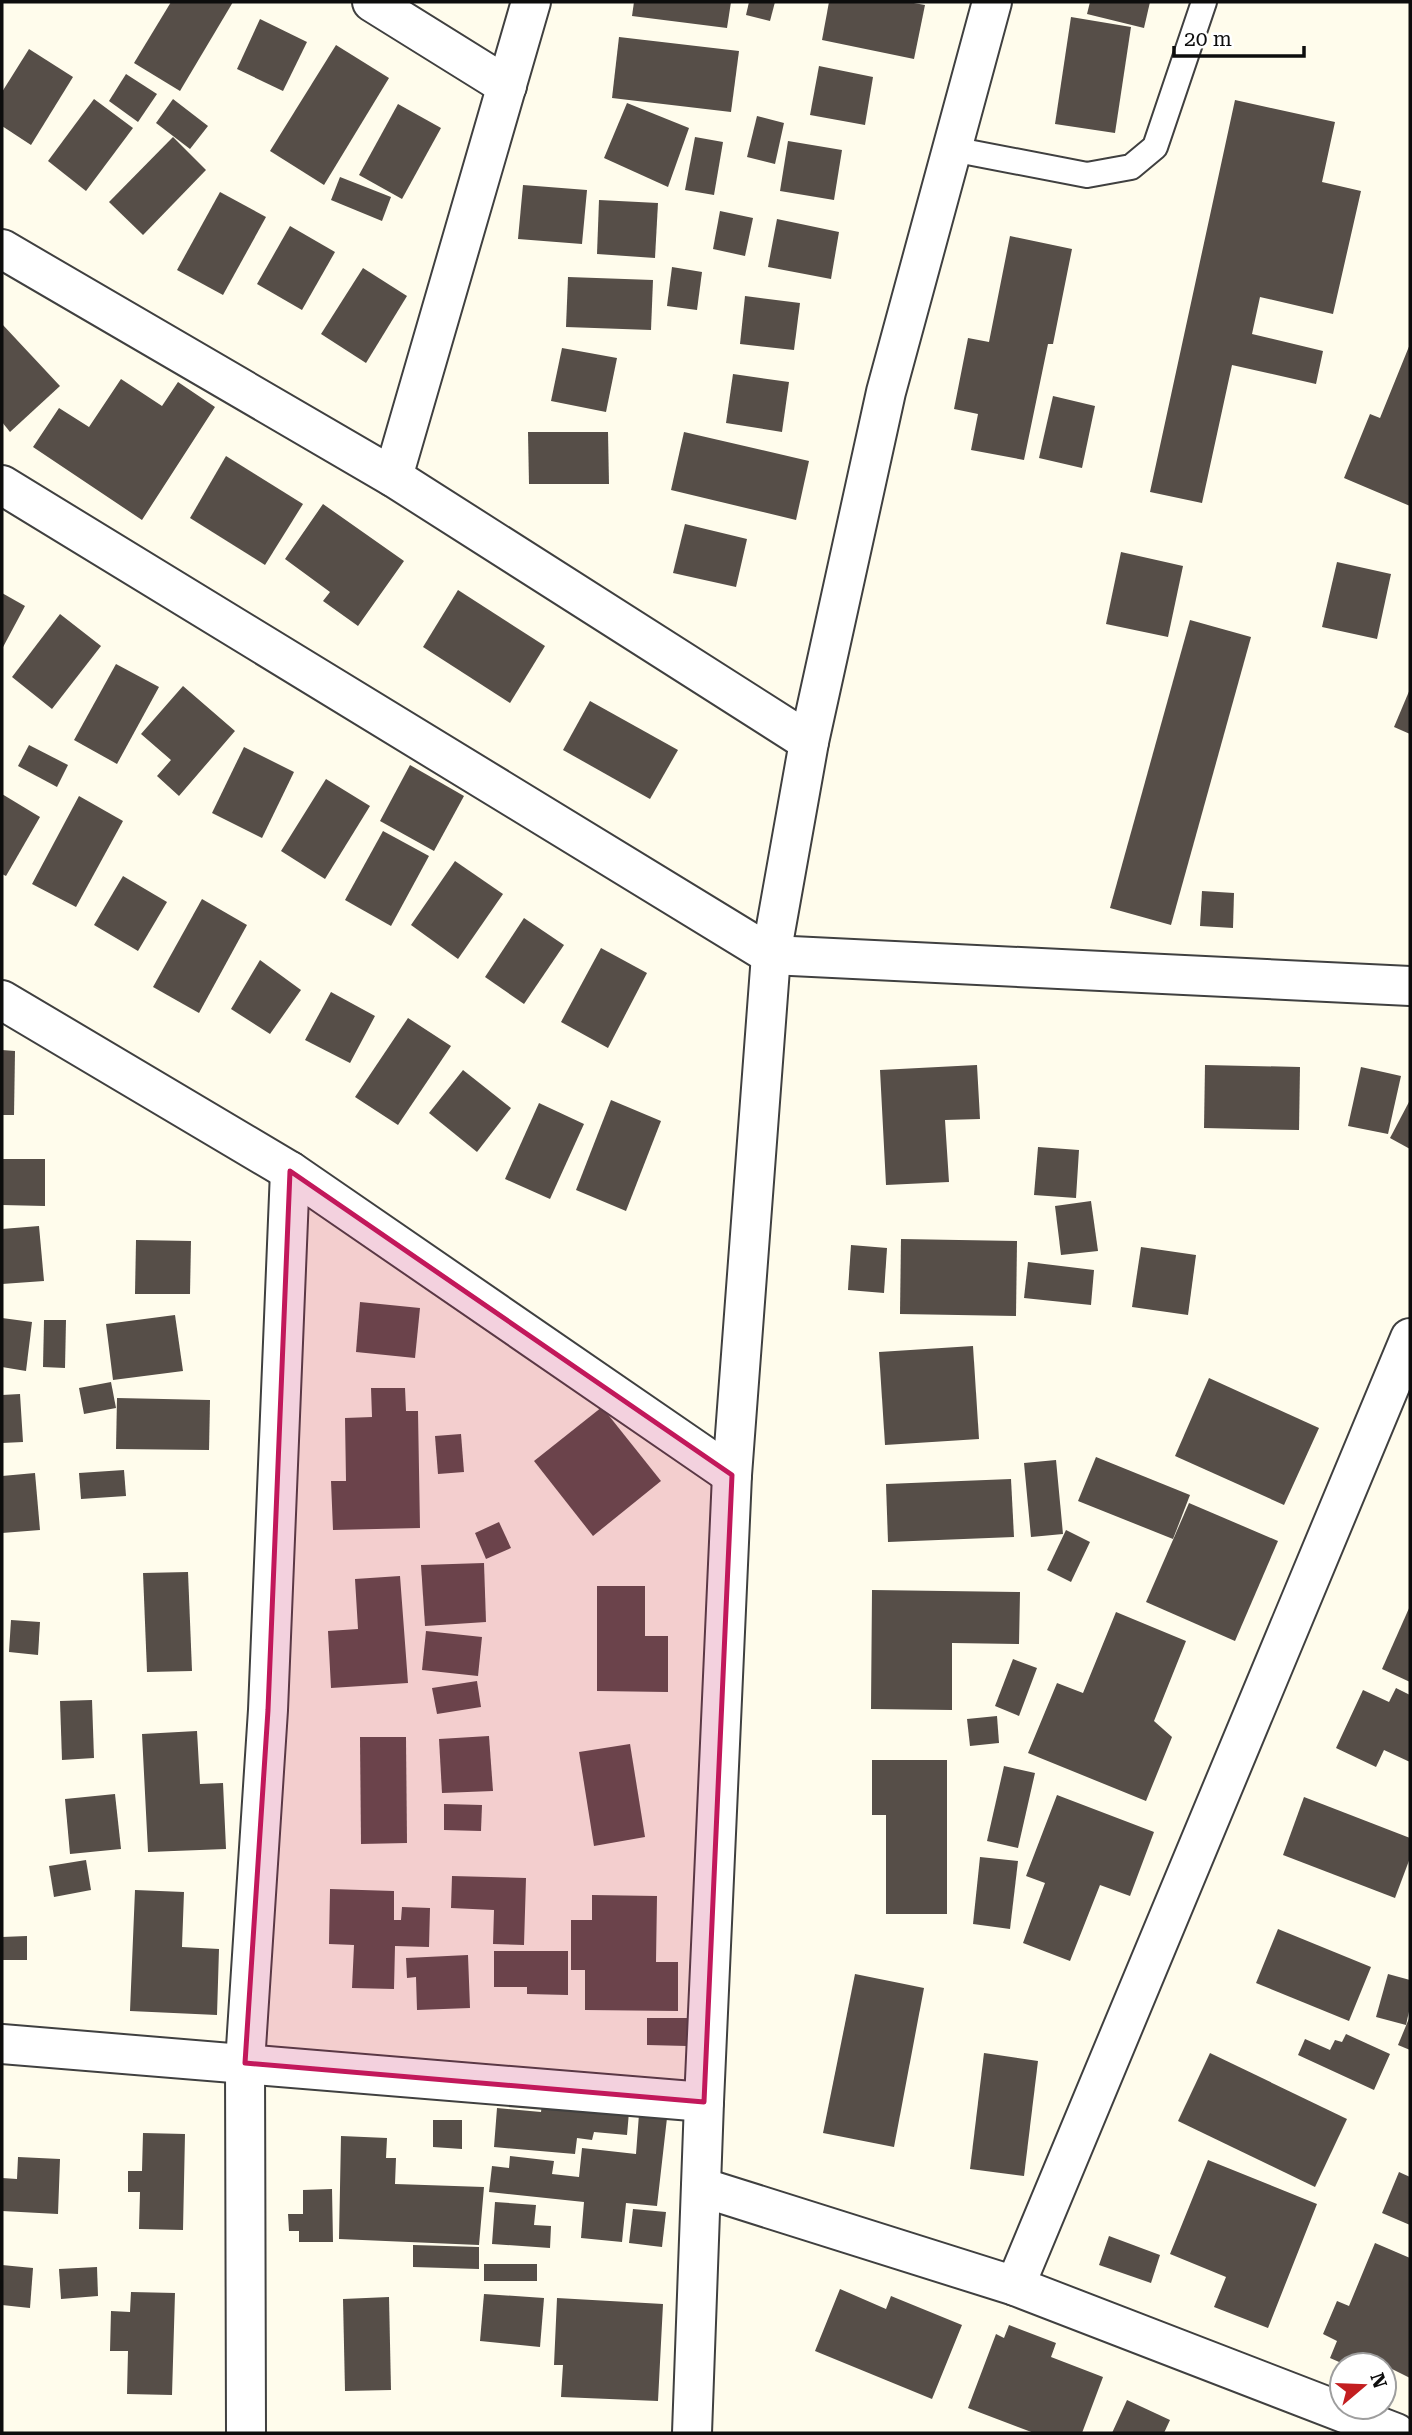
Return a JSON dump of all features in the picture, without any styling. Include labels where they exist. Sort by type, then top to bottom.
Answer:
[{"type":"street","points":[[372,2],[507,86]]},
{"type":"street","points":[[393,477],[531,2]]},
{"type":"street","points":[[692,2433],[732,1475],[771,955],[809,742],[886,392],[992,2]]},
{"type":"street","points":[[2,249],[393,477],[809,742]]},
{"type":"street","points":[[2,485],[771,955],[1410,986]]},
{"type":"street","points":[[2,1000],[290,1171],[732,1475]]},
{"type":"street","points":[[246,2433],[245,2063],[268,1710],[290,1171]]},
{"type":"street","points":[[1015,2286],[1410,1338]]},
{"type":"street","points":[[2,2043],[704,2102]]},
{"type":"street","points":[[701,2188],[1015,2286],[1396,2433]]},
{"type":"lane","points":[[952,149],[1087,175],[1131,167],[1155,147],[1204,2]]},
{"type":"highlighted area","points":[[290,1171],[732,1475],[704,2102],[245,2063],[268,1710]]},
{"type":"building","points":[[171,2],[233,2],[180,91],[134,63]]},
{"type":"building","points":[[634,2],[731,2],[727,28],[632,16]]},
{"type":"building","points":[[749,2],[775,2],[770,21],[746,15]]},
{"type":"building","points":[[829,2],[908,2],[925,5],[914,59],[822,40]]},
{"type":"building","points":[[1090,2],[1150,2],[1144,28],[1087,14]]},
{"type":"building","points":[[1071,17],[1131,27],[1115,133],[1055,124]]},
{"type":"building","points":[[260,19],[307,42],[283,91],[237,69]]},
{"type":"building","points":[[619,37],[739,51],[731,112],[612,98]]},
{"type":"building","points":[[336,45],[389,78],[324,185],[270,151]]},
{"type":"building","points":[[29,49],[73,77],[31,145],[2,126],[2,92]]},
{"type":"building","points":[[819,66],[873,77],[865,125],[810,115]]},
{"type":"building","points":[[126,74],[157,94],[138,122],[109,101]]},
{"type":"building","points":[[94,99],[133,128],[86,191],[48,161]]},
{"type":"building","points":[[173,99],[208,126],[190,149],[156,123]]},
{"type":"building","points":[[1235,100],[1335,122],[1322,182],[1361,191],[1333,314],[1260,297],[1252,334],[1323,351],[1316,384],[1232,365],[1202,503],[1150,492]]},
{"type":"building","points":[[627,103],[689,128],[668,187],[604,158]]},
{"type":"building","points":[[398,104],[441,128],[402,199],[359,175]]},
{"type":"building","points":[[757,116],[784,123],[775,164],[747,157]]},
{"type":"building","points":[[173,137],[206,170],[143,235],[109,202]]},
{"type":"building","points":[[695,137],[723,142],[714,195],[685,190]]},
{"type":"building","points":[[788,141],[842,150],[834,200],[780,191]]},
{"type":"building","points":[[340,177],[391,197],[382,221],[331,200]]},
{"type":"building","points":[[523,185],[587,190],[582,244],[518,239]]},
{"type":"building","points":[[220,192],[266,217],[223,295],[177,270]]},
{"type":"building","points":[[599,200],[658,203],[655,258],[597,254]]},
{"type":"building","points":[[720,211],[753,218],[745,256],[713,249]]},
{"type":"building","points":[[777,219],[839,232],[831,279],[768,267]]},
{"type":"building","points":[[290,226],[335,252],[302,310],[257,284]]},
{"type":"building","points":[[1010,236],[1072,249],[1053,344],[1048,344],[1024,460],[971,450],[978,414],[954,409],[968,338],[989,342]]},
{"type":"building","points":[[672,267],[702,272],[697,310],[667,306]]},
{"type":"building","points":[[363,268],[407,296],[366,363],[321,334]]},
{"type":"building","points":[[568,277],[653,280],[651,330],[566,327]]},
{"type":"building","points":[[745,296],[800,303],[794,350],[740,344]]},
{"type":"building","points":[[2,324],[60,386],[10,432],[2,422]]},
{"type":"building","points":[[1410,344],[1410,506],[1344,478],[1370,414],[1380,418]]},
{"type":"building","points":[[562,348],[617,358],[606,412],[551,401]]},
{"type":"building","points":[[733,374],[789,382],[782,432],[726,423]]},
{"type":"building","points":[[121,379],[162,406],[178,382],[215,407],[142,520],[33,447],[59,408],[89,427]]},
{"type":"building","points":[[1053,396],[1095,406],[1082,468],[1039,458]]},
{"type":"building","points":[[528,432],[608,432],[609,484],[529,484]]},
{"type":"building","points":[[684,432],[809,461],[796,520],[671,490]]},
{"type":"building","points":[[226,456],[303,504],[265,565],[190,518]]},
{"type":"building","points":[[323,504],[404,561],[358,626],[323,601],[330,592],[285,559]]},
{"type":"building","points":[[685,524],[747,539],[736,587],[673,573]]},
{"type":"building","points":[[1121,552],[1183,566],[1168,637],[1106,624]]},
{"type":"building","points":[[1337,562],[1391,574],[1377,639],[1322,627]]},
{"type":"building","points":[[458,590],[545,646],[510,703],[423,647]]},
{"type":"building","points":[[2,593],[25,606],[2,649]]},
{"type":"building","points":[[60,614],[101,646],[52,709],[12,677]]},
{"type":"building","points":[[1190,620],[1251,637],[1171,925],[1110,908]]},
{"type":"building","points":[[116,664],[159,687],[117,764],[74,740]]},
{"type":"building","points":[[183,686],[235,731],[179,796],[157,776],[171,760],[141,734]]},
{"type":"building","points":[[1410,689],[1410,734],[1394,727]]},
{"type":"building","points":[[590,701],[678,750],[650,799],[563,750]]},
{"type":"building","points":[[29,745],[68,765],[57,787],[18,766]]},
{"type":"building","points":[[244,747],[294,772],[262,838],[212,813]]},
{"type":"building","points":[[410,765],[464,796],[434,851],[380,821]]},
{"type":"building","points":[[326,779],[370,806],[325,879],[281,851]]},
{"type":"building","points":[[2,794],[40,817],[6,876],[2,874]]},
{"type":"building","points":[[79,796],[123,821],[76,907],[32,884]]},
{"type":"building","points":[[383,831],[429,856],[391,926],[345,900]]},
{"type":"building","points":[[455,861],[503,894],[458,959],[411,925]]},
{"type":"building","points":[[123,876],[167,902],[138,951],[94,925]]},
{"type":"building","points":[[1202,891],[1234,893],[1233,928],[1200,926]]},
{"type":"building","points":[[202,899],[247,925],[199,1013],[153,987]]},
{"type":"building","points":[[524,918],[564,945],[524,1004],[485,977]]},
{"type":"building","points":[[601,948],[647,973],[608,1048],[561,1022]]},
{"type":"building","points":[[260,960],[301,990],[270,1034],[231,1009]]},
{"type":"building","points":[[331,992],[375,1016],[350,1063],[305,1040]]},
{"type":"building","points":[[408,1018],[451,1046],[398,1125],[355,1097]]},
{"type":"building","points":[[2,1050],[15,1051],[14,1115],[2,1115]]},
{"type":"building","points":[[977,1065],[980,1119],[945,1120],[949,1182],[886,1185],[880,1070]]},
{"type":"building","points":[[1205,1065],[1300,1067],[1299,1130],[1204,1128]]},
{"type":"building","points":[[1361,1067],[1401,1076],[1388,1134],[1348,1126]]},
{"type":"building","points":[[463,1070],[511,1108],[477,1152],[429,1113]]},
{"type":"building","points":[[611,1100],[661,1121],[626,1211],[576,1190]]},
{"type":"building","points":[[1410,1100],[1410,1149],[1390,1138]]},
{"type":"building","points":[[539,1103],[584,1124],[550,1199],[505,1179]]},
{"type":"building","points":[[1038,1147],[1079,1150],[1076,1198],[1034,1195]]},
{"type":"building","points":[[2,1159],[45,1159],[45,1206],[2,1205]]},
{"type":"building","points":[[1091,1201],[1098,1251],[1061,1255],[1055,1206]]},
{"type":"building","points":[[39,1226],[44,1281],[2,1284],[2,1229]]},
{"type":"building","points":[[901,1239],[1017,1241],[1016,1316],[900,1314]]},
{"type":"building","points":[[136,1240],[191,1241],[190,1294],[135,1294]]},
{"type":"building","points":[[851,1245],[887,1248],[884,1293],[848,1290]]},
{"type":"building","points":[[1141,1247],[1196,1255],[1188,1315],[1132,1307]]},
{"type":"building","points":[[1028,1262],[1094,1270],[1091,1305],[1024,1298]]},
{"type":"building","points":[[360,1302],[420,1308],[415,1358],[356,1352]]},
{"type":"building","points":[[175,1315],[183,1371],[113,1380],[106,1324]]},
{"type":"building","points":[[2,1318],[32,1322],[26,1371],[2,1367]]},
{"type":"building","points":[[44,1320],[66,1320],[65,1368],[43,1367]]},
{"type":"building","points":[[973,1346],[979,1439],[885,1445],[879,1352]]},
{"type":"building","points":[[1209,1378],[1319,1428],[1284,1505],[1175,1456]]},
{"type":"building","points":[[111,1382],[116,1408],[84,1414],[79,1388]]},
{"type":"building","points":[[371,1388],[405,1388],[406,1411],[418,1411],[420,1528],[333,1530],[331,1481],[346,1481],[345,1418],[372,1417]]},
{"type":"building","points":[[20,1394],[23,1442],[2,1443],[2,1395]]},
{"type":"building","points":[[117,1398],[210,1400],[209,1450],[116,1449]]},
{"type":"building","points":[[602,1407],[661,1481],[593,1536],[534,1461]]},
{"type":"building","points":[[461,1434],[464,1472],[438,1474],[435,1436]]},
{"type":"building","points":[[1096,1457],[1190,1495],[1173,1539],[1078,1501]]},
{"type":"building","points":[[1056,1460],[1063,1534],[1031,1537],[1024,1463]]},
{"type":"building","points":[[124,1470],[126,1496],[81,1499],[79,1473]]},
{"type":"building","points":[[35,1473],[40,1530],[2,1533],[2,1476]]},
{"type":"building","points":[[1011,1479],[1014,1537],[888,1542],[886,1484]]},
{"type":"building","points":[[1189,1503],[1278,1541],[1235,1641],[1146,1602]]},
{"type":"building","points":[[499,1522],[511,1548],[486,1559],[475,1533]]},
{"type":"building","points":[[1066,1530],[1090,1542],[1071,1582],[1047,1570]]},
{"type":"building","points":[[484,1563],[486,1622],[425,1626],[421,1565]]},
{"type":"building","points":[[188,1572],[192,1671],[147,1672],[143,1573]]},
{"type":"building","points":[[400,1576],[408,1683],[331,1688],[328,1631],[358,1629],[355,1579]]},
{"type":"building","points":[[597,1586],[645,1586],[645,1636],[668,1636],[668,1692],[597,1691]]},
{"type":"building","points":[[872,1590],[1020,1592],[1019,1644],[952,1643],[952,1710],[871,1709]]},
{"type":"building","points":[[1410,1606],[1410,1682],[1382,1669]]},
{"type":"building","points":[[1116,1612],[1186,1641],[1154,1721],[1172,1737],[1146,1801],[1028,1753],[1057,1683],[1083,1693]]},
{"type":"building","points":[[11,1620],[40,1622],[38,1655],[9,1652]]},
{"type":"building","points":[[426,1631],[482,1637],[478,1676],[422,1670]]},
{"type":"building","points":[[1013,1659],[1037,1668],[1019,1716],[995,1706]]},
{"type":"building","points":[[477,1681],[481,1707],[437,1714],[432,1688]]},
{"type":"building","points":[[1396,1688],[1410,1695],[1410,1762],[1384,1750],[1376,1767],[1336,1748],[1363,1690],[1389,1702]]},
{"type":"building","points":[[92,1700],[94,1758],[62,1760],[60,1701]]},
{"type":"building","points":[[997,1716],[999,1743],[970,1746],[967,1719]]},
{"type":"building","points":[[197,1731],[200,1784],[223,1783],[226,1849],[148,1852],[142,1734]]},
{"type":"building","points":[[489,1736],[493,1791],[442,1793],[439,1739]]},
{"type":"building","points":[[360,1737],[406,1737],[407,1843],[361,1844]]},
{"type":"building","points":[[630,1744],[645,1837],[594,1846],[579,1752]]},
{"type":"building","points":[[872,1760],[947,1760],[947,1914],[886,1914],[886,1815],[872,1815]]},
{"type":"building","points":[[1004,1766],[1035,1773],[1018,1848],[987,1841]]},
{"type":"building","points":[[115,1794],[121,1849],[70,1854],[65,1799]]},
{"type":"building","points":[[1057,1795],[1154,1832],[1130,1896],[1100,1885],[1070,1961],[1023,1943],[1045,1883],[1026,1876]]},
{"type":"building","points":[[1304,1797],[1410,1838],[1410,1858],[1395,1898],[1283,1855]]},
{"type":"building","points":[[444,1804],[482,1805],[481,1831],[444,1830]]},
{"type":"building","points":[[980,1857],[1018,1861],[1010,1929],[973,1924]]},
{"type":"building","points":[[86,1860],[91,1890],[54,1897],[49,1866]]},
{"type":"building","points":[[452,1876],[526,1878],[524,1945],[493,1944],[494,1910],[451,1908]]},
{"type":"building","points":[[330,1889],[394,1891],[394,1920],[401,1920],[402,1907],[430,1908],[429,1947],[395,1946],[394,1989],[352,1988],[354,1945],[329,1944]]},
{"type":"building","points":[[135,1890],[184,1892],[182,1947],[219,1949],[217,2015],[130,2011]]},
{"type":"building","points":[[592,1895],[657,1896],[656,1962],[678,1962],[678,2011],[585,2010],[585,1970],[571,1970],[571,1920],[592,1920]]},
{"type":"building","points":[[1278,1929],[1371,1967],[1349,2021],[1256,1983]]},
{"type":"building","points":[[27,1936],[27,1960],[2,1960],[2,1937]]},
{"type":"building","points":[[494,1951],[568,1951],[568,1995],[527,1994],[527,1987],[494,1987]]},
{"type":"building","points":[[468,1955],[470,2008],[417,2010],[416,1977],[407,1978],[406,1958]]},
{"type":"building","points":[[855,1974],[924,1988],[894,2147],[823,2133]]},
{"type":"building","points":[[1388,1974],[1410,1980],[1410,2007],[1406,2025],[1376,2017]]},
{"type":"building","points":[[1410,2016],[1410,2050],[1398,2045]]},
{"type":"building","points":[[647,2018],[687,2018],[687,2046],[647,2045]]},
{"type":"building","points":[[1346,2034],[1390,2054],[1374,2090],[1298,2055],[1305,2039],[1330,2050],[1335,2040],[1342,2042]]},
{"type":"building","points":[[984,2053],[1038,2061],[1024,2176],[970,2169]]},
{"type":"building","points":[[1210,2053],[1347,2119],[1315,2187],[1178,2121]]},
{"type":"building","points":[[542,2104],[629,2112],[627,2135],[594,2132],[592,2140],[577,2138],[575,2154],[494,2147],[497,2108],[541,2112]]},
{"type":"building","points":[[639,2114],[667,2118],[657,2206],[626,2203],[622,2242],[581,2238],[584,2202],[489,2192],[492,2166],[509,2168],[510,2156],[554,2161],[552,2174],[579,2177],[582,2148],[636,2154]]},
{"type":"building","points":[[433,2120],[462,2120],[462,2149],[433,2147]]},
{"type":"building","points":[[143,2133],[185,2134],[183,2230],[139,2229],[140,2192],[128,2192],[128,2171],[142,2171]]},
{"type":"building","points":[[341,2136],[387,2138],[386,2158],[396,2158],[395,2184],[484,2187],[479,2245],[339,2239]]},
{"type":"building","points":[[18,2157],[60,2159],[58,2214],[2,2211],[2,2178],[17,2179]]},
{"type":"building","points":[[1208,2160],[1317,2204],[1268,2328],[1214,2307],[1226,2277],[1170,2254]]},
{"type":"building","points":[[1399,2172],[1410,2177],[1410,2225],[1382,2213]]},
{"type":"building","points":[[332,2189],[333,2242],[299,2242],[299,2231],[289,2231],[288,2214],[303,2214],[303,2190]]},
{"type":"building","points":[[495,2202],[536,2205],[534,2225],[551,2226],[550,2248],[492,2244]]},
{"type":"building","points":[[633,2209],[666,2212],[662,2247],[629,2243]]},
{"type":"building","points":[[1109,2236],[1160,2255],[1151,2283],[1099,2265]]},
{"type":"building","points":[[1375,2243],[1410,2258],[1410,2378],[1398,2372],[1398,2351],[1333,2351],[1337,2341],[1323,2334],[1337,2301],[1349,2306]]},
{"type":"building","points":[[413,2245],[479,2247],[479,2269],[413,2267]]},
{"type":"building","points":[[484,2264],[537,2264],[537,2281],[484,2281]]},
{"type":"building","points":[[2,2265],[33,2268],[30,2308],[2,2305]]},
{"type":"building","points":[[97,2267],[98,2296],[61,2299],[59,2269]]},
{"type":"building","points":[[840,2289],[886,2309],[891,2296],[962,2325],[932,2399],[815,2351]]},
{"type":"building","points":[[131,2292],[175,2293],[172,2395],[127,2394],[128,2351],[110,2351],[111,2311],[130,2312]]},
{"type":"building","points":[[484,2294],[544,2298],[540,2347],[480,2341]]},
{"type":"building","points":[[389,2297],[391,2390],[345,2391],[343,2299]]},
{"type":"building","points":[[557,2298],[663,2304],[658,2401],[561,2397],[563,2365],[554,2365]]},
{"type":"building","points":[[1009,2325],[1056,2343],[1051,2357],[1103,2377],[1082,2433],[1034,2433],[968,2408],[996,2334],[1004,2338]]},
{"type":"building","points":[[1127,2400],[1170,2420],[1164,2433],[1112,2433]]}]
